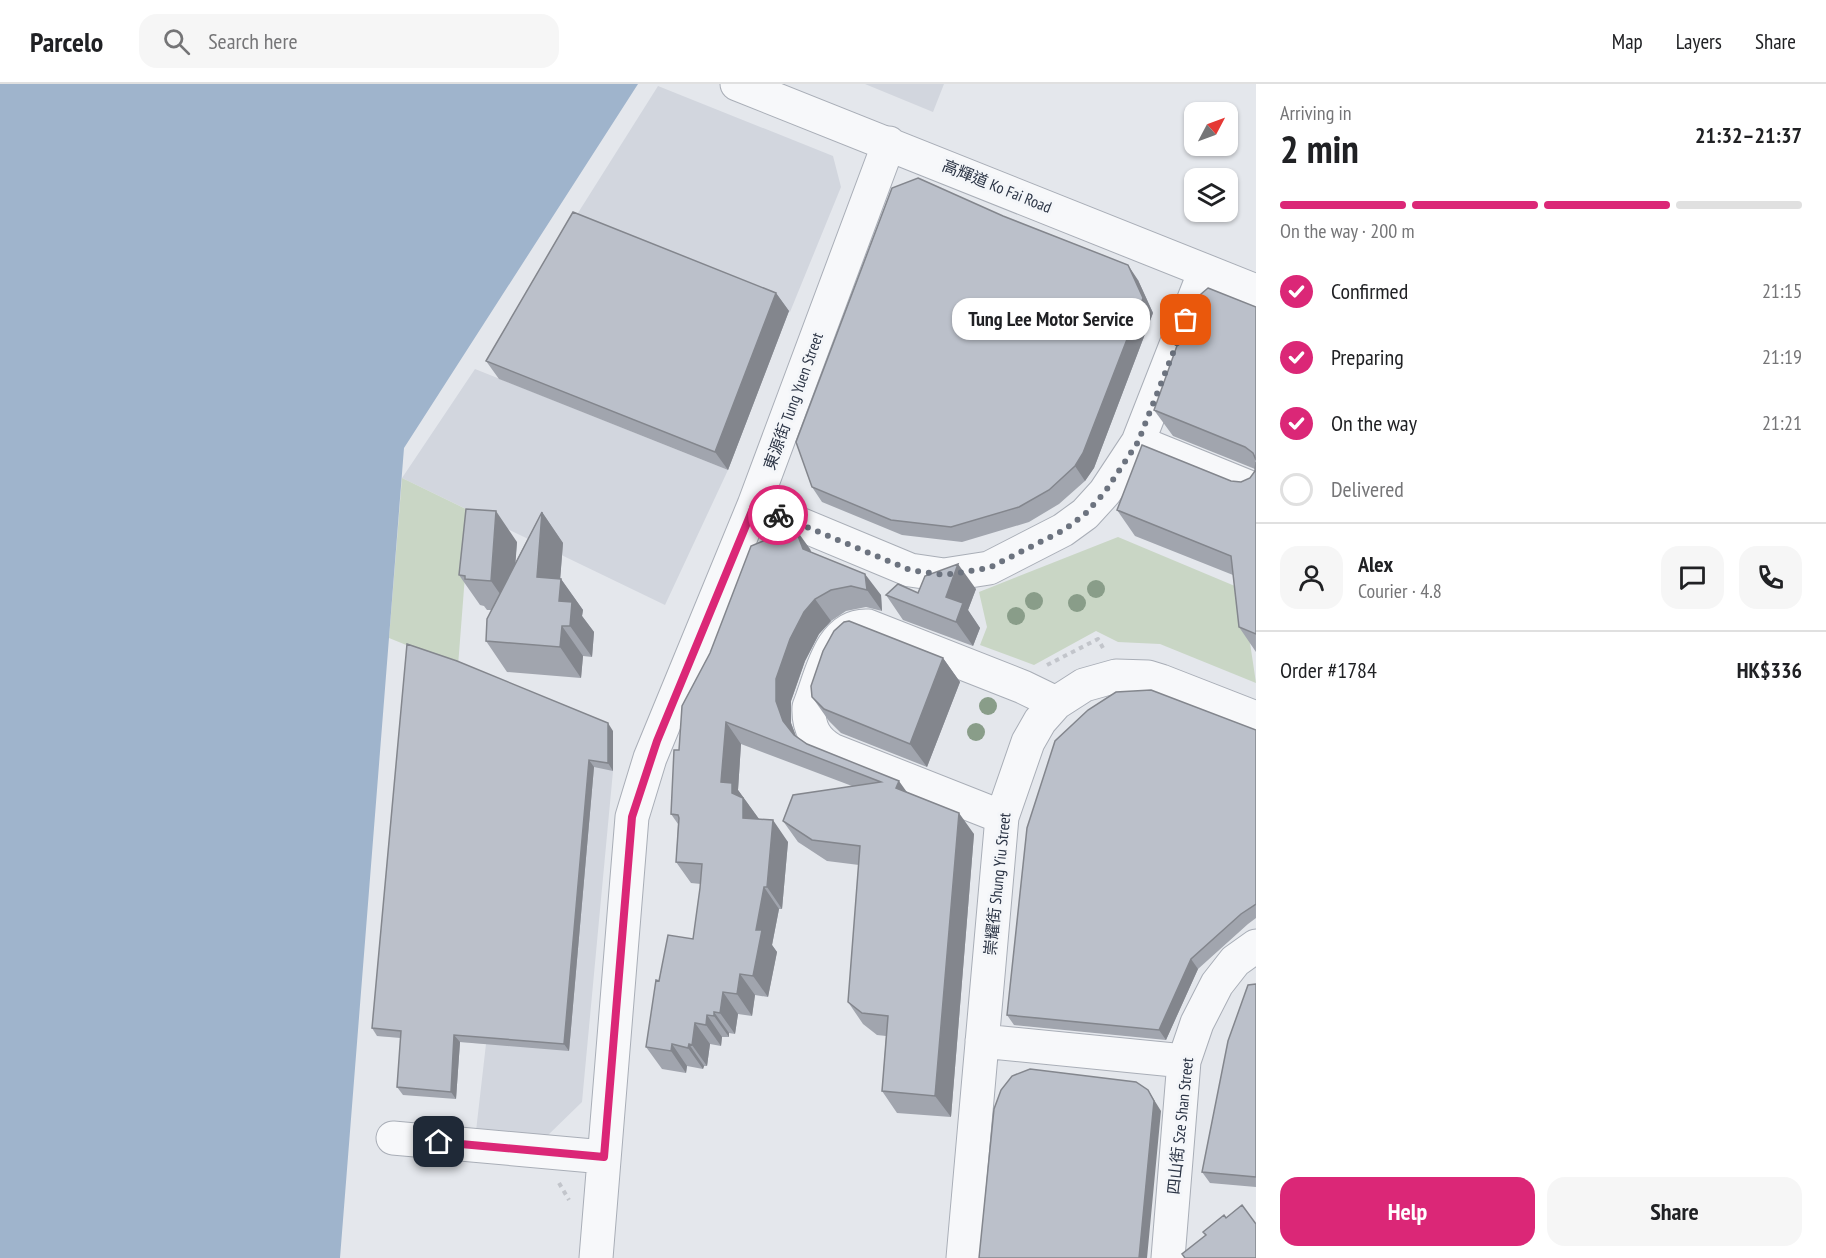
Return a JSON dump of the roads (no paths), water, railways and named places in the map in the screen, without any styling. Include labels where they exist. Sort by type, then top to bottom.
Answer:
[{"type":"street","name":"高輝道 Ko Fai Road","points":[[737,84],[1256,291]]},
{"type":"street","name":"東源街 Tung Yuen Street","points":[[596,1258],[632,817],[665,719],[754,506],[889,143]]},
{"type":"street","points":[[754,506],[905,583],[989,568],[1064,530],[1085,514],[1105,492],[1138,442],[1205,271]]},
{"type":"street","points":[[1138,442],[1256,490]]},
{"type":"street","points":[[1002,817],[823,745],[811,728],[809,707],[837,639],[843,632],[859,625],[877,629],[1034,677],[1056,703]]},
{"type":"street","name":"崇耀街 Shung Yiu Street","points":[[963,1258],[1002,817],[1028,742],[1040,721],[1056,703],[1084,685],[1116,676],[1137,676],[1161,681],[1256,718]]},
{"type":"street","name":"四山街 Sze Shan Street","points":[[1168,1258],[1184,1061],[1197,1023],[1217,984],[1235,961],[1256,946]]},
{"type":"street","points":[[982,1041],[1184,1061]]},
{"type":"street","points":[[393,1138],[604,1157]]},
{"type":"water","points":[[0,84],[638,84],[404,448],[340,1258],[0,1258]]},
{"type":"place","name":"Tung Lee Motor Service","points":[[1186,320]]}]
